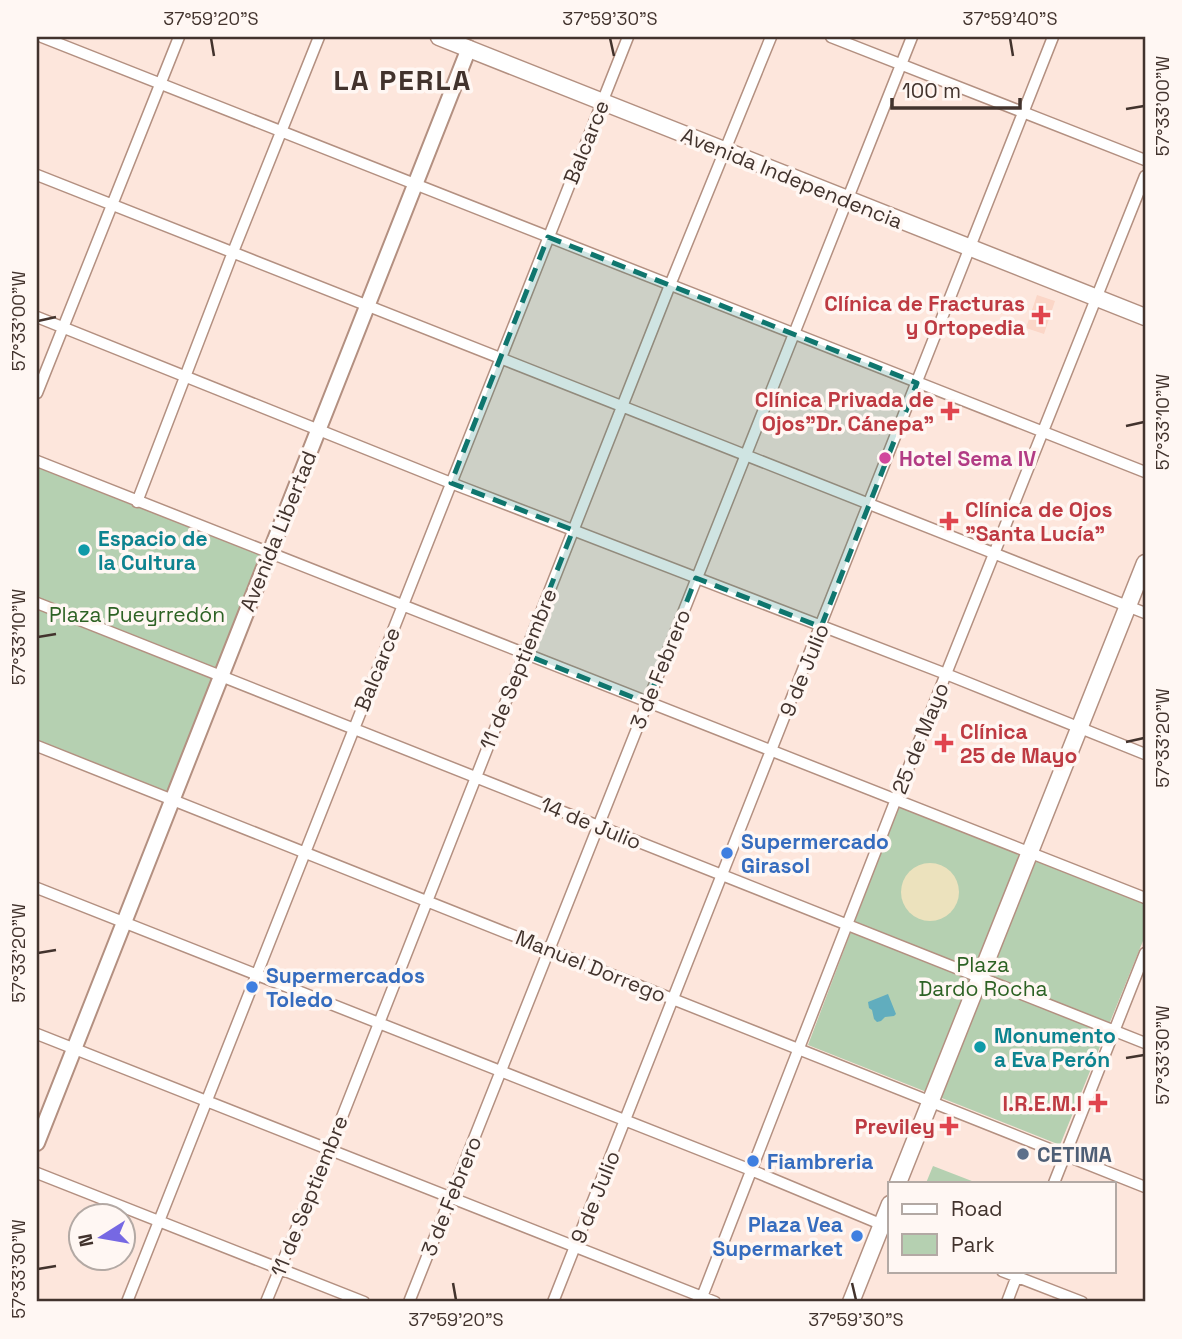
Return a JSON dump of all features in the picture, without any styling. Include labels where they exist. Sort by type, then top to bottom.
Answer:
[{"type":"main road","name":"Avenida Independencia","points":[[439,37],[472,43],[602,102],[1145,317]]},
{"type":"main road","name":"Avenida Libertad","points":[[37,1143],[472,43]]},
{"type":"main road","points":[[898,1182],[1145,563]]},
{"type":"main road","points":[[851,1302],[886,1226]]},
{"type":"street","points":[[41,37],[1145,472]]},
{"type":"street","points":[[37,393],[178,37]]},
{"type":"street","points":[[137,502],[319,37]]},
{"type":"street","name":"Balcarce","points":[[127,1302],[628,37]]},
{"type":"street","name":"11 de Septiembre","points":[[267,1302],[771,37]]},
{"type":"street","points":[[831,37],[1145,160]]},
{"type":"street","name":"3 de Febrero","points":[[409,1302],[912,37]]},
{"type":"street","name":"9 de Julio","points":[[553,1302],[1054,37]]},
{"type":"street","points":[[37,175],[1145,613]]},
{"type":"street","name":"25 de Mayo","points":[[701,1300],[896,799],[1145,176]]},
{"type":"street","points":[[37,317],[451,483],[946,674],[1145,754]]},
{"type":"street","points":[[37,461],[1145,898]]},
{"type":"street","name":"14 de Julio","points":[[37,603],[1145,1042]]},
{"type":"street","name":"Manuel Dorrego","points":[[38,750],[173,798],[1145,1187]]},
{"type":"street","points":[[37,888],[501,1070],[886,1226]]},
{"type":"street","points":[[1054,1182],[1145,953]]},
{"type":"street","points":[[37,1034],[575,1247],[701,1300],[715,1302]]},
{"type":"street","points":[[37,1173],[364,1302]]},
{"type":"street","points":[[1007,1302],[1018,1274],[1082,1302]]},
{"type":"highlighted area","points":[[548,237],[917,383],[821,627],[696,578],[647,703],[524,654],[573,530],[451,483]]},
{"type":"shaded area","name":"Clínica de Fracturas y Ortopedia","points":[[1037,295],[1055,301],[1044,334],[1026,328]]},
{"type":"green space","name":"Plaza Pueyrredón","points":[[37,461],[269,554],[173,798],[37,746]]},
{"type":"green space","name":"Plaza Dardo Rocha","points":[[899,805],[1145,902],[1145,936],[1060,1145],[808,1045]]},
{"type":"green space","points":[[933,1166],[974,1182],[926,1182]]},
{"type":"sand","points":[[930,863],[941,865],[954,876],[959,892],[957,903],[946,916],[930,921],[919,919],[906,908],[901,892],[903,881],[914,868]]},
{"type":"water","points":[[888,994],[896,1014],[877,1022],[868,1002]]},
{"type":"place","name":"Clínica de Fracturas y Ortopedia","points":[[1041,315]]},
{"type":"place","name":"Clínica Privada de Ojos\"Dr. Cánepa\"","points":[[950,411]]},
{"type":"place","name":"Hotel Sema IV","points":[[885,458]]},
{"type":"place","name":"Clínica de Ojos \"Santa Lucía\"","points":[[949,521]]},
{"type":"place","name":"Espacio de la Cultura","points":[[84,550]]},
{"type":"place","name":"Clínica 25 de Mayo","points":[[944,743]]},
{"type":"place","name":"Supermercado Girasol","points":[[727,853]]},
{"type":"place","name":"Supermercados Toledo","points":[[252,987]]},
{"type":"place","name":"Monumento a Eva Perón","points":[[980,1047]]},
{"type":"place","name":"I.R.E.M.I","points":[[1098,1103]]},
{"type":"place","name":"Previley","points":[[949,1126]]},
{"type":"place","name":"CETIMA","points":[[1023,1154]]},
{"type":"place","name":"Fiambreria","points":[[753,1161]]},
{"type":"place","name":"Plaza Vea Supermarket","points":[[857,1236]]},
{"type":"district","name":"LA PERLA","points":[[403,80]]}]
